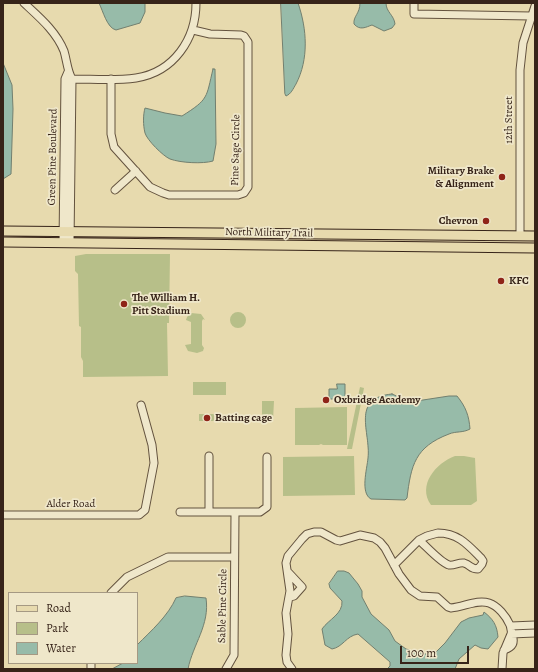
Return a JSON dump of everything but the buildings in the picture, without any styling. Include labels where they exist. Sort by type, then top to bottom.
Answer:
[{"type":"main road","name":"North Military Trail","points":[[3,231],[535,236]]},
{"type":"main road","points":[[316,234],[316,246]]},
{"type":"main road","name":"North Military Trail","points":[[3,242],[535,248]]},
{"type":"street","name":"Green Pine Boulevard","points":[[24,3],[46,24],[58,40],[66,57],[70,75],[67,243]]},
{"type":"street","points":[[70,75],[111,79],[138,78],[162,68],[180,54],[193,30],[196,18],[196,3]]},
{"type":"street","points":[[414,3],[414,14],[531,16]]},
{"type":"street","name":"12th Street","points":[[520,236],[520,70],[524,42],[535,6]]},
{"type":"street","name":"Pine Sage Circle","points":[[111,79],[112,140],[116,150],[150,187],[169,195],[238,195],[244,193],[248,187],[248,42],[244,36],[241,35],[210,34],[193,30]]},
{"type":"street","points":[[115,190],[136,172]]},
{"type":"street","name":"Alder Road","points":[[3,514],[139,515],[145,510],[154,463],[152,445],[141,405]]},
{"type":"street","points":[[209,456],[209,512]]},
{"type":"street","points":[[180,512],[260,512],[267,508],[267,457]]},
{"type":"street","points":[[234,557],[235,512]]},
{"type":"street","points":[[292,669],[287,662],[286,655],[288,634],[286,613],[290,597],[288,572],[286,566],[288,556],[302,538],[307,534],[314,532],[324,534],[332,539],[340,541],[360,535],[374,538],[385,548],[406,584],[417,595],[423,597],[437,597],[448,607],[452,608],[479,602],[490,604],[500,610],[511,630],[514,639],[513,645],[504,650],[502,669]]},
{"type":"street","points":[[394,565],[419,540],[434,534],[442,533],[453,535],[463,541],[481,558],[482,564],[478,570],[472,569],[468,565],[462,563],[448,565],[419,540]]},
{"type":"street","name":"Sable Pine Circle","points":[[112,592],[127,577],[168,557],[234,557],[234,655],[226,669]]},
{"type":"street","points":[[288,572],[302,587],[294,596],[290,597]]},
{"type":"street","points":[[511,630],[535,625]]},
{"type":"street","points":[[511,630],[535,633]]},
{"type":"green space","name":"The William H. Pitt Stadium","points":[[86,254],[170,254],[169,323],[167,323],[168,376],[83,377],[81,327],[79,326],[78,274],[75,271],[75,256]]},
{"type":"green space","points":[[238,312],[245,317],[246,320],[241,327],[238,328],[231,323],[230,320],[235,313]]},
{"type":"green space","points":[[191,313],[201,314],[205,320],[203,319],[202,321],[202,345],[204,348],[203,351],[197,353],[188,351],[185,345],[191,344],[191,322],[186,320]]},
{"type":"green space","points":[[193,382],[226,382],[226,395],[193,395]]},
{"type":"green space","points":[[360,387],[364,388],[352,449],[347,449]]},
{"type":"green space","points":[[262,401],[274,401],[273,420],[262,420]]},
{"type":"green space","points":[[347,407],[347,445],[295,445],[295,408]]},
{"type":"green space","name":"Batting cage","points":[[199,414],[214,414],[214,421],[199,421]]},
{"type":"green space","points":[[354,456],[355,495],[283,496],[283,457]]},
{"type":"green space","points":[[455,456],[475,458],[477,501],[471,505],[431,505],[427,497],[427,483],[435,469],[448,459]]},
{"type":"water","points":[[99,3],[145,3],[145,12],[140,23],[116,30],[113,29],[108,23]]},
{"type":"water","points":[[281,3],[298,3],[305,33],[305,54],[300,74],[292,91],[286,96],[285,94]]},
{"type":"water","points":[[360,3],[386,3],[387,9],[395,24],[392,28],[384,31],[372,25],[363,28],[356,26],[354,21],[359,10]]},
{"type":"water","points":[[3,63],[12,85],[13,109],[11,174],[3,179]]},
{"type":"water","points":[[213,69],[215,69],[216,144],[213,161],[192,163],[170,159],[163,155],[146,136],[144,123],[145,108],[182,116],[197,106],[205,97]]},
{"type":"water","points":[[337,384],[345,384],[345,399],[329,399],[329,389],[337,389]]},
{"type":"water","points":[[392,394],[410,402],[457,396],[463,404],[469,420],[470,429],[452,433],[438,439],[422,451],[413,467],[410,476],[407,498],[405,500],[371,499],[366,492],[365,486],[368,448],[365,418],[367,409],[371,402],[379,397]]},
{"type":"water","points":[[338,571],[349,573],[362,591],[362,597],[371,614],[389,630],[395,641],[406,649],[425,654],[436,652],[461,622],[469,618],[483,615],[484,612],[494,623],[497,629],[498,637],[488,649],[475,645],[459,659],[455,669],[387,669],[390,666],[390,662],[358,634],[350,637],[336,648],[332,649],[325,645],[322,629],[338,613],[342,606],[342,601],[330,588],[329,584]]},
{"type":"water","points":[[185,596],[206,598],[206,617],[188,669],[112,669],[121,664],[138,664],[138,644],[164,617],[173,605],[176,598]]},
{"type":"place","name":"Military Brake & Alignment","points":[[502,177]]},
{"type":"place","name":"Chevron","points":[[486,221]]},
{"type":"place","name":"KFC","points":[[501,281]]},
{"type":"place","name":"The William H. Pitt Stadium","points":[[124,304]]},
{"type":"place","name":"Oxbridge Academy","points":[[326,400]]},
{"type":"place","name":"Batting cage","points":[[207,418]]}]
